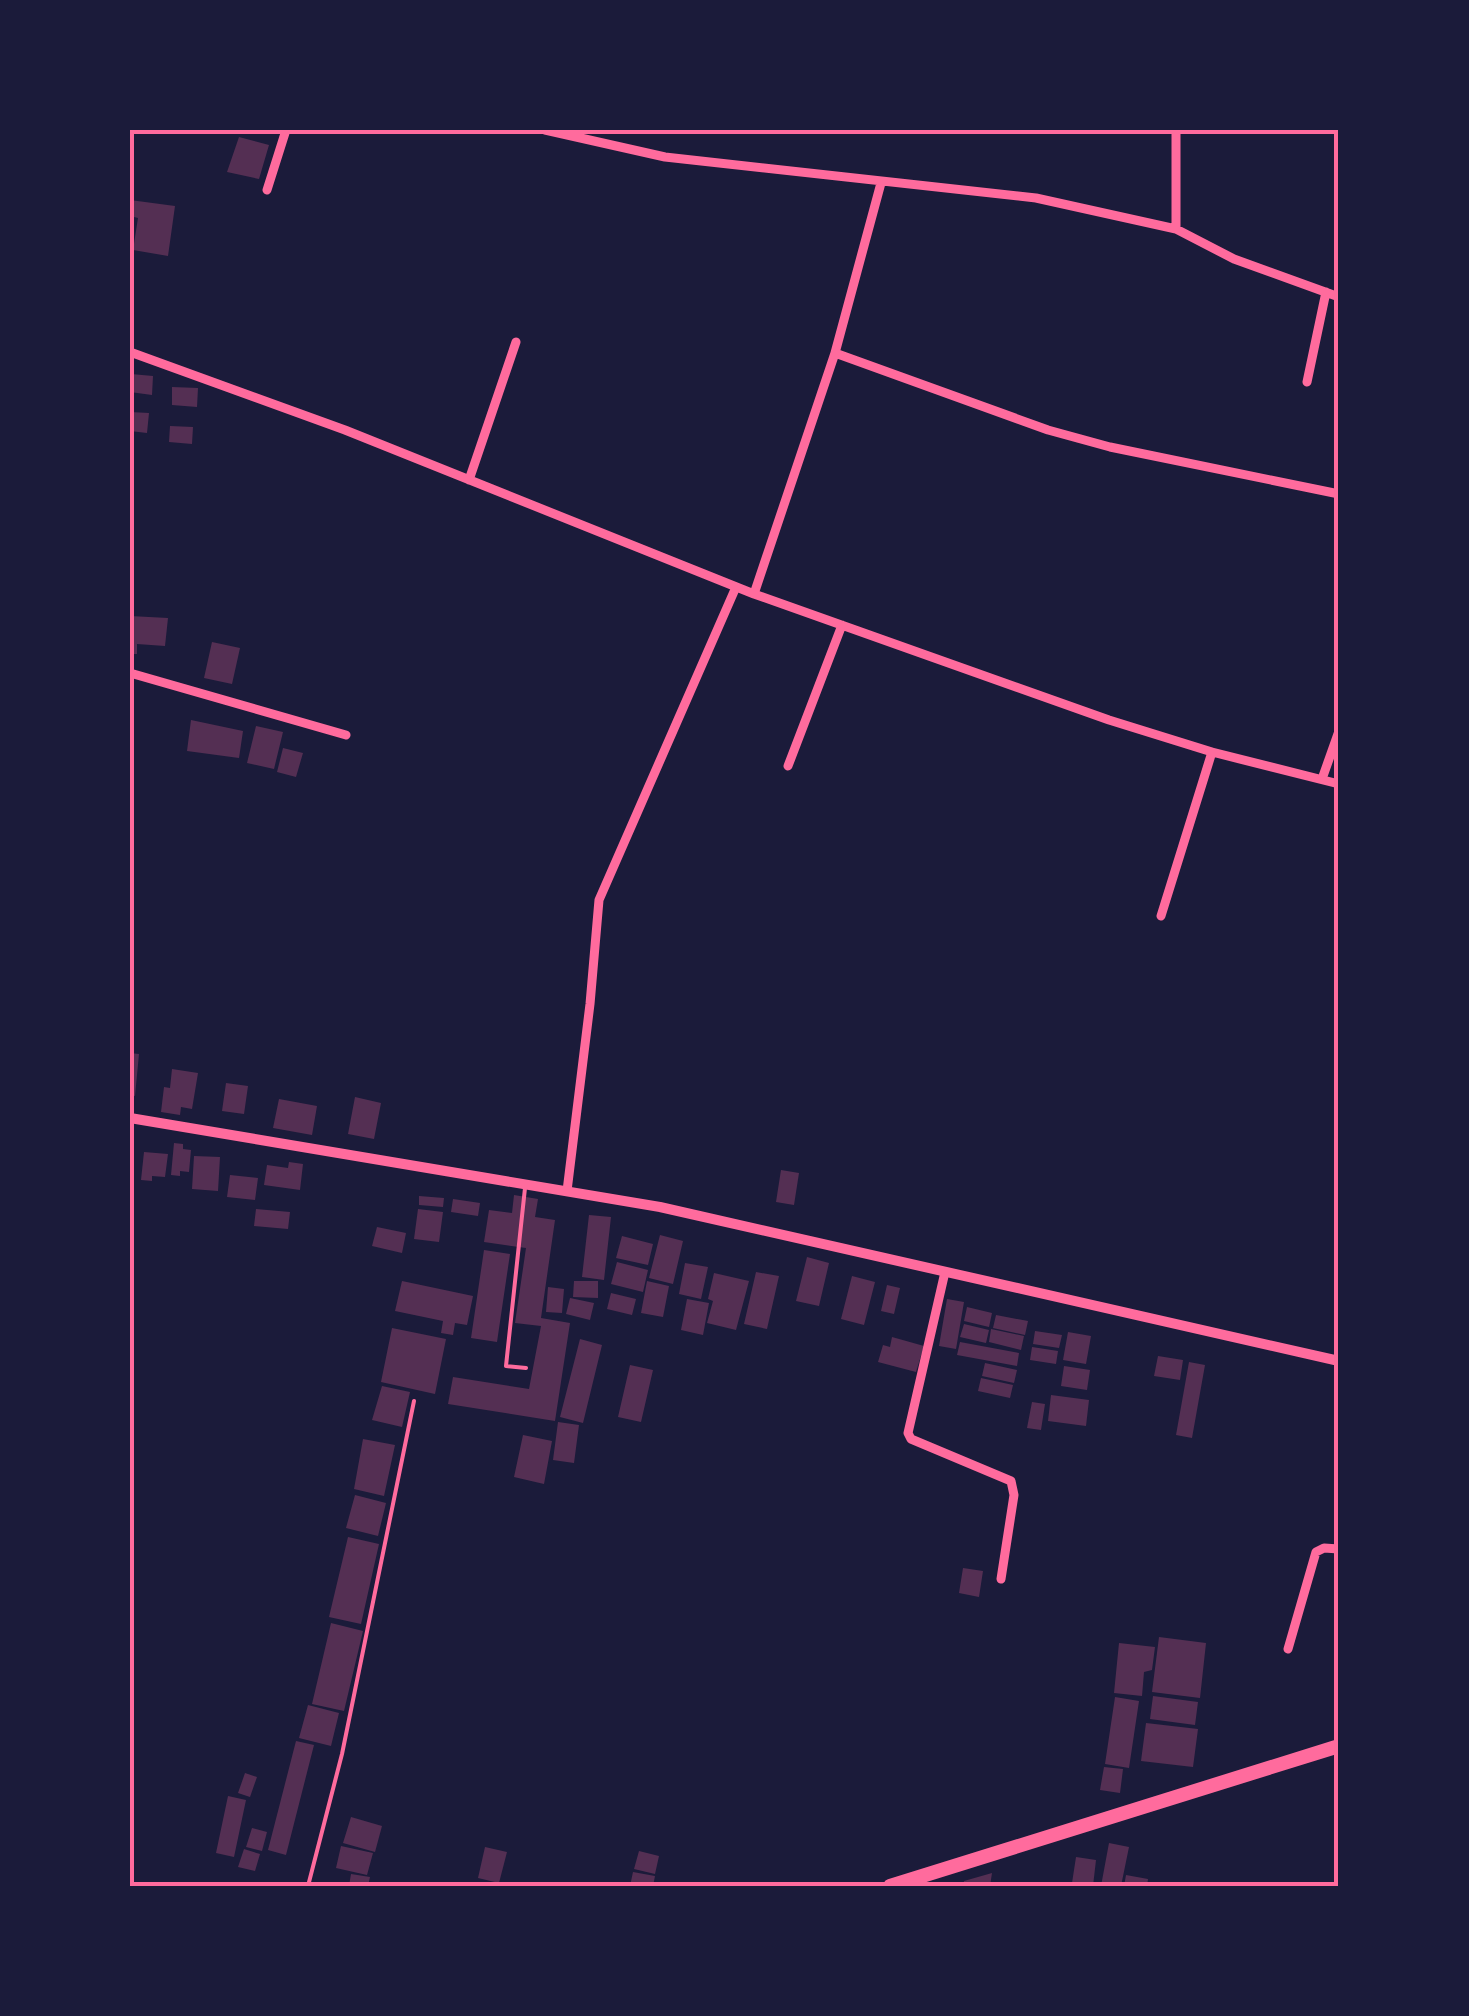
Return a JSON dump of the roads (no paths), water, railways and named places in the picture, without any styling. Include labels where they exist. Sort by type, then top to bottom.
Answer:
[{"type":"highway","points":[[890,1886],[1339,1746]]},
{"type":"street","points":[[267,190],[286,130]]},
{"type":"street","points":[[545,130],[665,157],[1036,198],[1176,230],[1234,259],[1339,296]]},
{"type":"street","points":[[1176,130],[1176,230]]},
{"type":"street","points":[[754,594],[835,353],[881,183]]},
{"type":"street","points":[[1307,382],[1326,292]]},
{"type":"street","points":[[469,480],[516,342]]},
{"type":"street","points":[[130,352],[345,430],[754,594],[1109,720],[1212,752],[1339,784]]},
{"type":"street","points":[[835,353],[1110,447],[1339,494]]},
{"type":"street","points":[[567,1191],[599,900],[736,587]]},
{"type":"street","points":[[788,766],[842,625]]},
{"type":"street","points":[[130,673],[346,736]]},
{"type":"street","points":[[1322,779],[1339,732]]},
{"type":"street","points":[[1161,916],[1212,752]]},
{"type":"street","points":[[130,1118],[660,1206],[1339,1361]]},
{"type":"street","points":[[945,1272],[908,1433],[910,1439],[1011,1481],[1014,1495],[1001,1579]]},
{"type":"street","points":[[1288,1649],[1316,1552],[1339,1549]]},
{"type":"lane","points":[[526,1184],[506,1366],[526,1368]]},
{"type":"lane","points":[[308,1886],[342,1754],[414,1401]]}]
